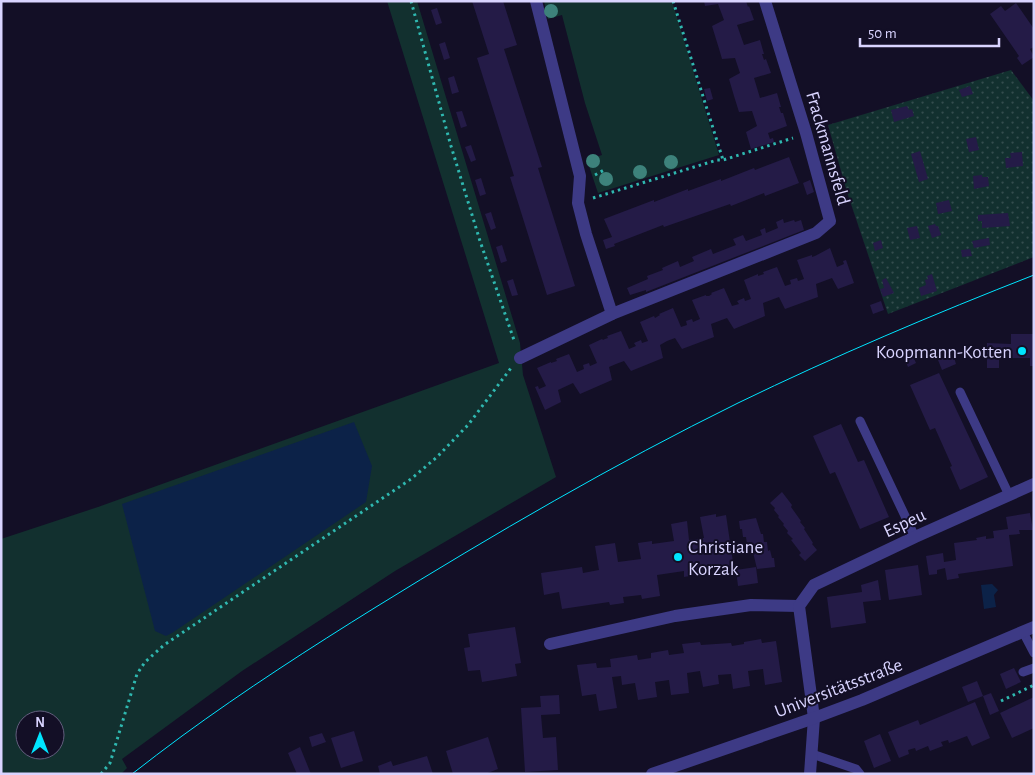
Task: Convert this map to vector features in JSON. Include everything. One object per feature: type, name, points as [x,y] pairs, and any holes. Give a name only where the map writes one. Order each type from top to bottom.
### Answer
[{"type":"street","points":[[536,1],[580,176],[578,203],[612,314]]},
{"type":"street","name":"Frackmannsfeld","points":[[520,358],[612,314],[816,233],[830,221],[806,134],[765,1]]},
{"type":"street","name":"Espeu","points":[[799,606],[814,585],[1034,484]]},
{"type":"street","points":[[550,644],[676,616],[751,605],[799,606],[814,718],[810,774]]},
{"type":"street","name":"Universitätsstraße","points":[[652,774],[814,718],[1029,630]]},
{"type":"lane","points":[[960,392],[1009,495]]},
{"type":"lane","points":[[860,421],[915,537]]},
{"type":"lane","points":[[1029,630],[1034,653]]},
{"type":"lane","points":[[1023,672],[1034,668]]},
{"type":"lane","points":[[812,754],[856,769],[860,774]]},
{"type":"path","points":[[101,774],[110,763],[138,674],[145,662],[164,645],[411,479],[437,457],[468,425],[520,358],[480,241],[411,1]]},
{"type":"path","points":[[673,1],[723,160]]},
{"type":"path","points":[[578,203],[806,134]]},
{"type":"path","points":[[1001,701],[1034,685]]},
{"type":"green space","points":[[387,1],[417,1],[520,343],[523,375],[556,477],[395,571],[242,671],[122,759],[127,768],[121,774],[1,774],[1,539],[98,507],[499,363]]},
{"type":"green space","points":[[544,1],[672,1],[719,155],[598,193],[587,160],[602,155],[585,103],[562,15],[548,19]]},
{"type":"green space","points":[[1011,70],[1034,101],[1034,257],[888,314],[847,192],[828,125]]},
{"type":"water","points":[[354,422],[372,466],[366,502],[172,633],[166,636],[155,631],[122,504]]},
{"type":"water","points":[[992,584],[998,590],[994,595],[996,607],[984,609],[981,585]]},
{"type":"building","points":[[472,1],[503,1],[517,45],[504,49],[542,167],[538,168],[575,286],[547,295],[510,177],[514,176],[477,58],[489,54]]},
{"type":"building","points":[[704,1],[746,1],[749,6],[754,20],[737,25],[744,45],[760,40],[764,60],[766,59],[771,73],[754,78],[760,98],[777,93],[781,107],[779,107],[787,126],[768,133],[770,139],[773,138],[774,142],[751,149],[746,132],[757,126],[752,111],[739,112],[729,79],[740,73],[735,58],[722,59],[712,26],[724,20],[718,4],[705,6]]},
{"type":"building","points":[[1016,3],[1034,29],[1034,47],[1030,49],[1034,57],[1022,65],[1017,58],[1019,56],[990,14],[1001,6],[1005,11]]},
{"type":"building","points":[[437,8],[442,23],[436,25],[431,10]]},
{"type":"building","points":[[445,42],[450,58],[444,60],[439,44]]},
{"type":"building","points":[[454,76],[459,92],[452,94],[448,78]]},
{"type":"building","points":[[970,86],[973,94],[962,97],[959,90]]},
{"type":"building","points":[[710,88],[713,99],[707,101],[704,89]]},
{"type":"building","points":[[907,106],[909,110],[912,109],[914,116],[894,122],[891,110]]},
{"type":"building","points":[[462,111],[467,126],[461,128],[456,112]]},
{"type":"building","points":[[976,137],[979,150],[969,152],[966,139]]},
{"type":"building","points":[[471,145],[476,160],[471,162],[465,147]]},
{"type":"building","points":[[920,151],[928,179],[919,182],[911,154]]},
{"type":"building","points":[[1022,152],[1023,166],[1006,168],[1005,158],[1011,158],[1010,153]]},
{"type":"building","points":[[789,157],[799,183],[765,196],[764,193],[731,206],[730,204],[664,227],[663,225],[614,244],[615,246],[606,249],[603,240],[612,237],[604,219],[654,200],[654,202],[721,179],[721,181]]},
{"type":"building","points":[[982,175],[982,177],[988,177],[989,186],[974,189],[973,176]]},
{"type":"building","points":[[481,178],[486,194],[480,196],[475,180]]},
{"type":"building","points":[[810,180],[814,192],[807,195],[803,183]]},
{"type":"building","points":[[949,200],[952,211],[938,214],[936,203]]},
{"type":"building","points":[[491,212],[496,228],[491,230],[485,214]]},
{"type":"building","points":[[1008,213],[1010,226],[982,228],[982,221],[978,221],[978,215]]},
{"type":"building","points":[[783,219],[784,223],[801,220],[804,230],[646,292],[646,290],[630,295],[627,288],[648,279],[647,276],[663,270],[662,268],[678,261],[680,267],[694,261],[692,257],[711,249],[713,254],[736,245],[733,239],[743,235],[746,241],[762,235],[760,230],[765,228],[766,233],[778,228],[776,222]]},
{"type":"building","points":[[935,224],[938,226],[941,235],[932,238],[928,226]]},
{"type":"building","points":[[917,226],[920,238],[910,240],[907,228]]},
{"type":"building","points":[[989,238],[990,245],[974,248],[972,241]]},
{"type":"building","points":[[881,240],[883,248],[875,251],[873,243]]},
{"type":"building","points":[[502,245],[507,261],[501,263],[496,247]]},
{"type":"building","points":[[830,248],[837,267],[844,264],[843,261],[846,260],[854,283],[838,289],[832,278],[816,284],[818,297],[785,309],[779,297],[763,303],[765,316],[734,329],[727,318],[711,324],[714,337],[682,349],[675,338],[667,341],[660,345],[663,358],[631,371],[624,361],[609,367],[612,380],[580,394],[573,383],[558,390],[561,402],[545,410],[535,387],[538,386],[539,389],[546,386],[537,368],[557,361],[556,359],[569,354],[577,372],[584,369],[583,365],[589,363],[590,366],[597,363],[589,345],[608,338],[607,336],[621,331],[629,349],[636,346],[634,343],[641,340],[642,343],[648,341],[640,322],[654,316],[655,318],[659,314],[673,308],[681,327],[687,325],[686,321],[692,319],[693,322],[700,319],[692,300],[706,295],[709,296],[711,293],[724,288],[732,306],[739,304],[737,301],[744,298],[745,301],[751,299],[744,280],[758,274],[758,276],[764,274],[763,272],[777,267],[785,286],[791,284],[790,280],[797,278],[798,281],[804,279],[797,260],[812,255],[812,257],[815,256]]},
{"type":"building","points":[[970,249],[972,256],[962,257],[961,250]]},
{"type":"building","points":[[932,274],[937,291],[921,296],[919,288],[926,285],[925,280],[928,279],[927,276]]},
{"type":"building","points":[[886,278],[894,293],[883,297],[880,289],[884,288],[882,280]]},
{"type":"building","points":[[513,279],[518,295],[512,296],[507,281]]},
{"type":"building","points":[[881,301],[884,310],[873,314],[870,305]]},
{"type":"building","points":[[1011,334],[1034,334],[1034,366],[1030,366],[1030,358],[999,358],[999,368],[987,368],[987,343],[1011,344]]},
{"type":"building","points":[[912,354],[916,363],[908,367],[904,358]]},
{"type":"building","points":[[953,354],[956,364],[942,370],[938,360]]},
{"type":"building","points":[[939,373],[988,477],[960,490],[950,467],[952,466],[935,428],[930,430],[910,385]]},
{"type":"building","points":[[841,424],[858,462],[864,460],[889,517],[860,529],[835,472],[830,474],[813,436]]},
{"type":"building","points":[[782,492],[792,505],[791,507],[817,550],[805,561],[799,555],[801,553],[791,540],[793,539],[787,533],[788,531],[774,510],[775,508],[770,503]]},
{"type":"building","points":[[1030,513],[1033,530],[1019,530],[1020,534],[1009,535],[1013,566],[958,574],[959,578],[947,580],[945,568],[937,570],[937,574],[929,575],[926,556],[943,553],[944,562],[956,560],[954,543],[977,540],[976,538],[986,536],[986,539],[994,538],[993,531],[1008,529],[1006,517]]},
{"type":"building","points":[[716,514],[716,517],[726,515],[734,569],[694,572],[695,575],[684,577],[684,571],[657,575],[660,596],[642,599],[641,595],[623,597],[624,603],[610,605],[609,602],[562,609],[559,592],[544,595],[541,573],[582,567],[583,573],[599,570],[595,546],[615,543],[618,562],[641,559],[638,543],[652,541],[652,544],[674,541],[671,524],[687,521],[689,540],[704,538],[700,517]]},
{"type":"building","points":[[756,518],[761,534],[763,534],[764,542],[767,542],[768,551],[770,550],[772,558],[774,558],[775,567],[757,569],[753,552],[751,553],[746,537],[743,537],[739,521]]},
{"type":"building","points":[[918,565],[922,595],[889,600],[885,570]]},
{"type":"building","points":[[756,567],[758,583],[738,586],[736,570]]},
{"type":"building","points":[[878,580],[881,600],[863,602],[866,623],[831,628],[827,597],[862,592],[861,585]]},
{"type":"building","points":[[515,627],[521,663],[515,664],[517,676],[482,682],[480,670],[468,671],[464,648],[470,647],[468,634]]},
{"type":"building","points":[[761,639],[762,643],[776,641],[782,682],[765,685],[763,669],[748,671],[750,686],[733,689],[731,674],[718,675],[719,684],[703,687],[700,671],[687,673],[689,693],[671,695],[669,680],[655,682],[657,697],[638,700],[635,683],[622,685],[621,676],[612,677],[617,708],[599,711],[596,694],[582,696],[577,665],[596,663],[597,668],[611,667],[610,659],[637,655],[638,660],[651,658],[651,653],[668,650],[669,655],[684,653],[682,644],[700,642],[701,645],[731,643],[732,646]]},
{"type":"building","points":[[1014,668],[1021,682],[1006,689],[1000,674]]},
{"type":"building","points":[[977,681],[983,696],[968,702],[962,687]]},
{"type":"building","points":[[991,693],[999,711],[990,715],[983,696]]},
{"type":"building","points":[[559,695],[560,714],[541,715],[543,738],[556,737],[558,770],[525,772],[521,708],[541,707],[540,696]]},
{"type":"building","points":[[1034,697],[1034,728],[1012,738],[1000,713]]},
{"type":"building","points":[[975,702],[990,738],[972,746],[967,736],[949,743],[948,740],[941,742],[943,746],[930,751],[928,746],[916,751],[915,748],[908,750],[909,754],[899,758],[888,732],[918,720],[920,725]]},
{"type":"building","points":[[354,731],[363,761],[341,768],[331,738]]},
{"type":"building","points":[[322,733],[326,742],[312,747],[309,737]]},
{"type":"building","points":[[880,734],[891,761],[874,768],[864,741]]},
{"type":"building","points":[[488,737],[498,769],[485,774],[453,774],[446,751]]},
{"type":"building","points":[[300,747],[311,774],[297,774],[288,753]]},
{"type":"building","points":[[427,756],[433,774],[380,774],[378,766],[391,761],[393,766]]},
{"type":"tram line","points":[[132,774],[230,702],[327,638],[465,553],[600,475],[692,426],[811,369],[922,320],[1034,275]]},
{"type":"place","name":"Koopmann-Kotten","points":[[1022,351]]},
{"type":"place","name":"Christiane Korzak","points":[[678,557]]}]
